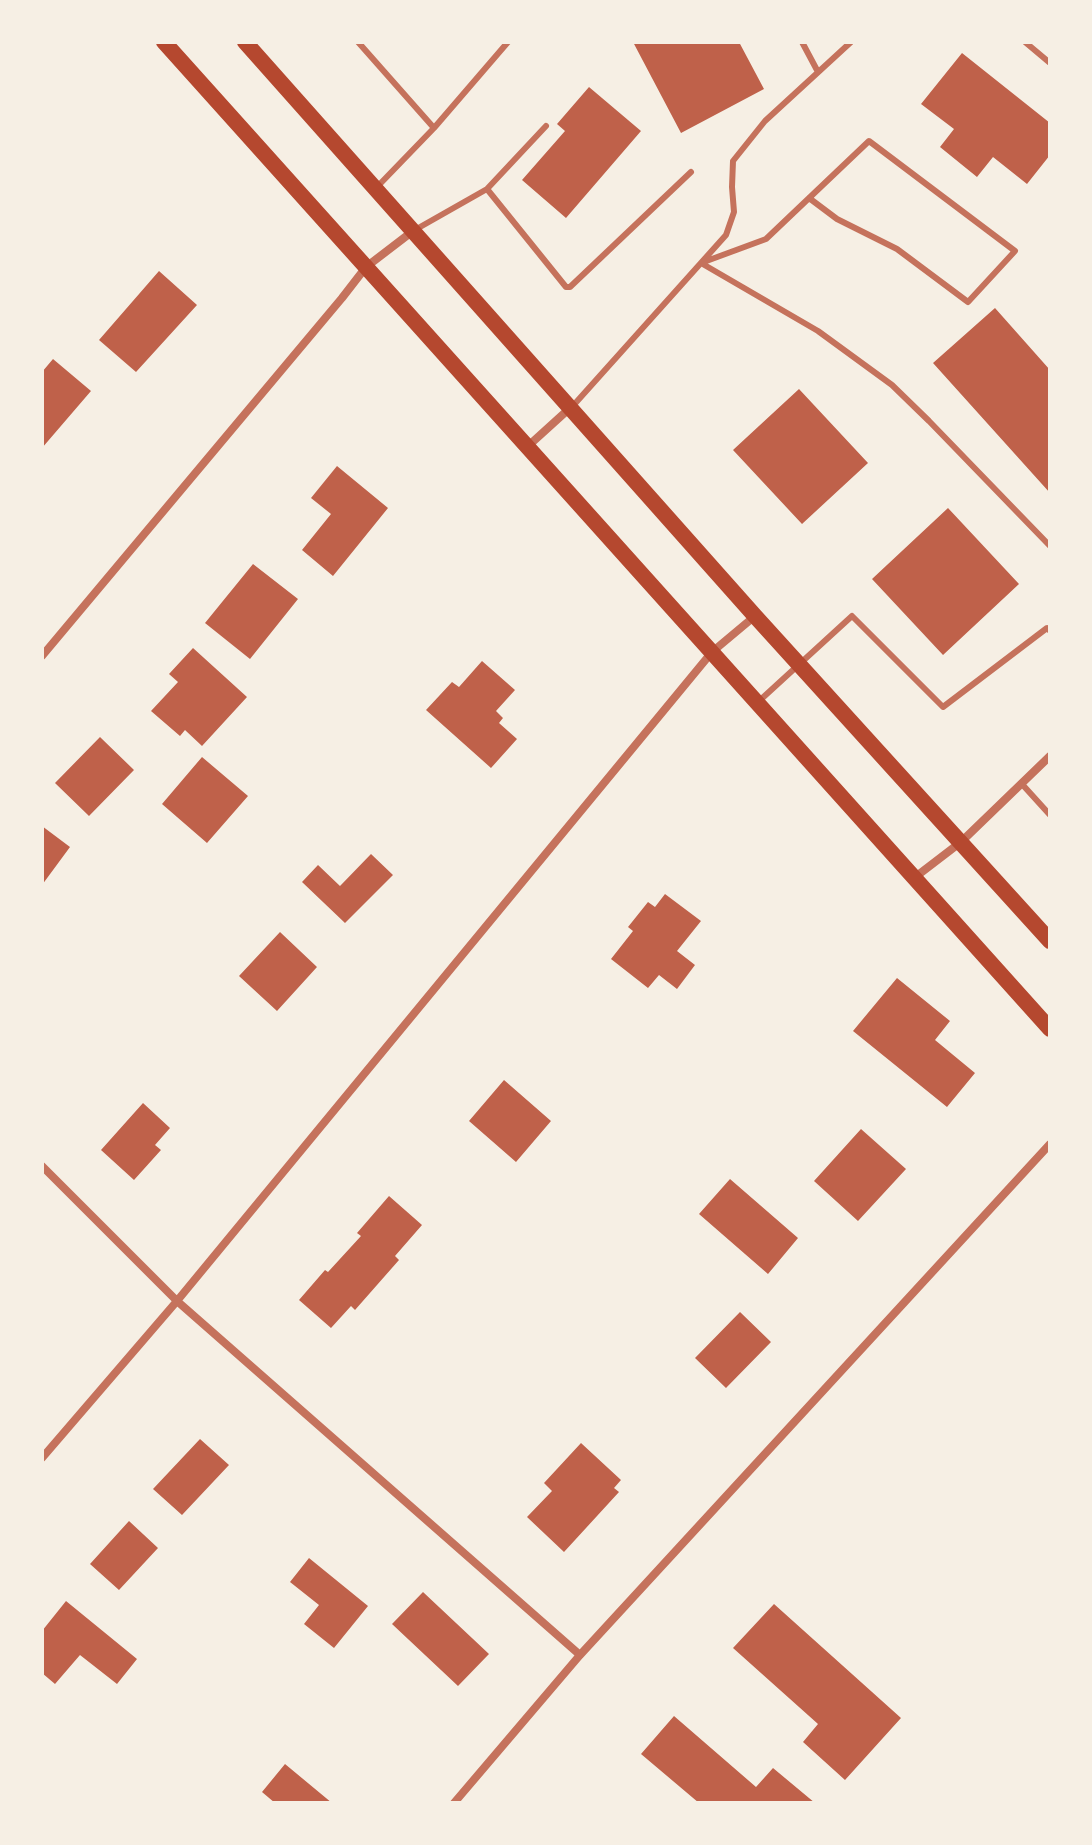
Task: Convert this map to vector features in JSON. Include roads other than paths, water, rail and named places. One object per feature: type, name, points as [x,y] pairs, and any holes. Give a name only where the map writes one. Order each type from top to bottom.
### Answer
[{"type":"main road","points":[[164,42],[1050,1029]]},
{"type":"main road","points":[[245,42],[755,616],[1050,941]]},
{"type":"street","points":[[42,656],[366,267],[413,231]]},
{"type":"street","points":[[527,447],[571,408]]},
{"type":"street","points":[[42,1458],[177,1301],[712,652],[755,616]]},
{"type":"street","points":[[914,878],[961,842],[1050,756]]},
{"type":"street","points":[[454,1803],[580,1655],[1050,1144]]},
{"type":"street","points":[[42,1166],[177,1301],[580,1655]]},
{"type":"lane","points":[[358,42],[434,128]]},
{"type":"lane","points":[[375,190],[434,128],[508,42]]},
{"type":"lane","points":[[802,42],[818,72]]},
{"type":"lane","points":[[571,408],[726,235],[734,212],[733,161],[765,121],[851,42]]},
{"type":"lane","points":[[1025,42],[1050,63]]},
{"type":"lane","points":[[413,231],[487,189],[546,126]]},
{"type":"lane","points":[[701,263],[766,239],[809,198],[869,141],[1015,251],[968,302],[897,249],[837,219],[809,198]]},
{"type":"lane","points":[[487,189],[566,287],[570,287],[691,172]]},
{"type":"lane","points":[[701,263],[818,331],[892,385],[1050,546]]},
{"type":"lane","points":[[757,703],[852,616],[943,707],[1047,628],[1050,631]]},
{"type":"lane","points":[[1021,783],[1050,815]]}]
